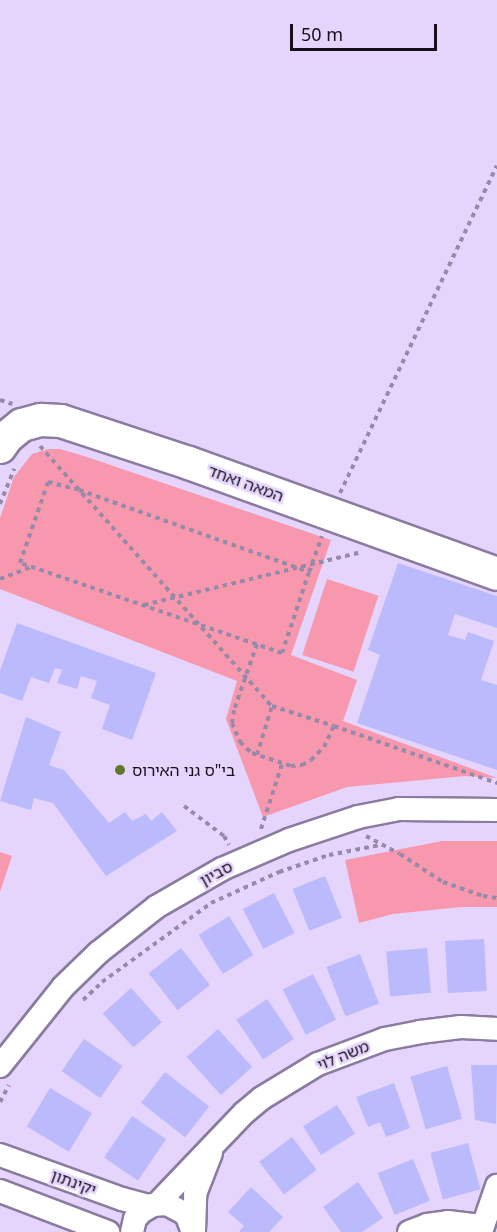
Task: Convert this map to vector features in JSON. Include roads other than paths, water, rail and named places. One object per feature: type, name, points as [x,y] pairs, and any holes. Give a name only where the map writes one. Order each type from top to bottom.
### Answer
[{"type":"street","name":"המאה ואחד","points":[[9,456],[7,437],[22,425],[41,420],[61,421],[330,513],[497,574]]},
{"type":"street","name":"סביון","points":[[6,1074],[63,987],[98,953],[156,907],[246,857],[346,820],[399,809],[497,810]]},
{"type":"street","name":"משה לוי","points":[[132,1232],[135,1219],[153,1205],[244,1113],[262,1098],[318,1064],[349,1051],[420,1032],[461,1027],[497,1029]]},
{"type":"street","name":"משה לוי","points":[[194,1232],[195,1194],[215,1143]]},
{"type":"street","name":"יקינתון","points":[[0,1155],[122,1199],[177,1207],[191,1222],[194,1232]]},
{"type":"street","points":[[410,1232],[427,1225],[448,1222],[482,1229],[497,1186]]},
{"type":"street","name":"יקינתון","points":[[0,1191],[108,1232]]},
{"type":"place","name":"בי\"ס גני האירוס","points":[[120,770]]}]
